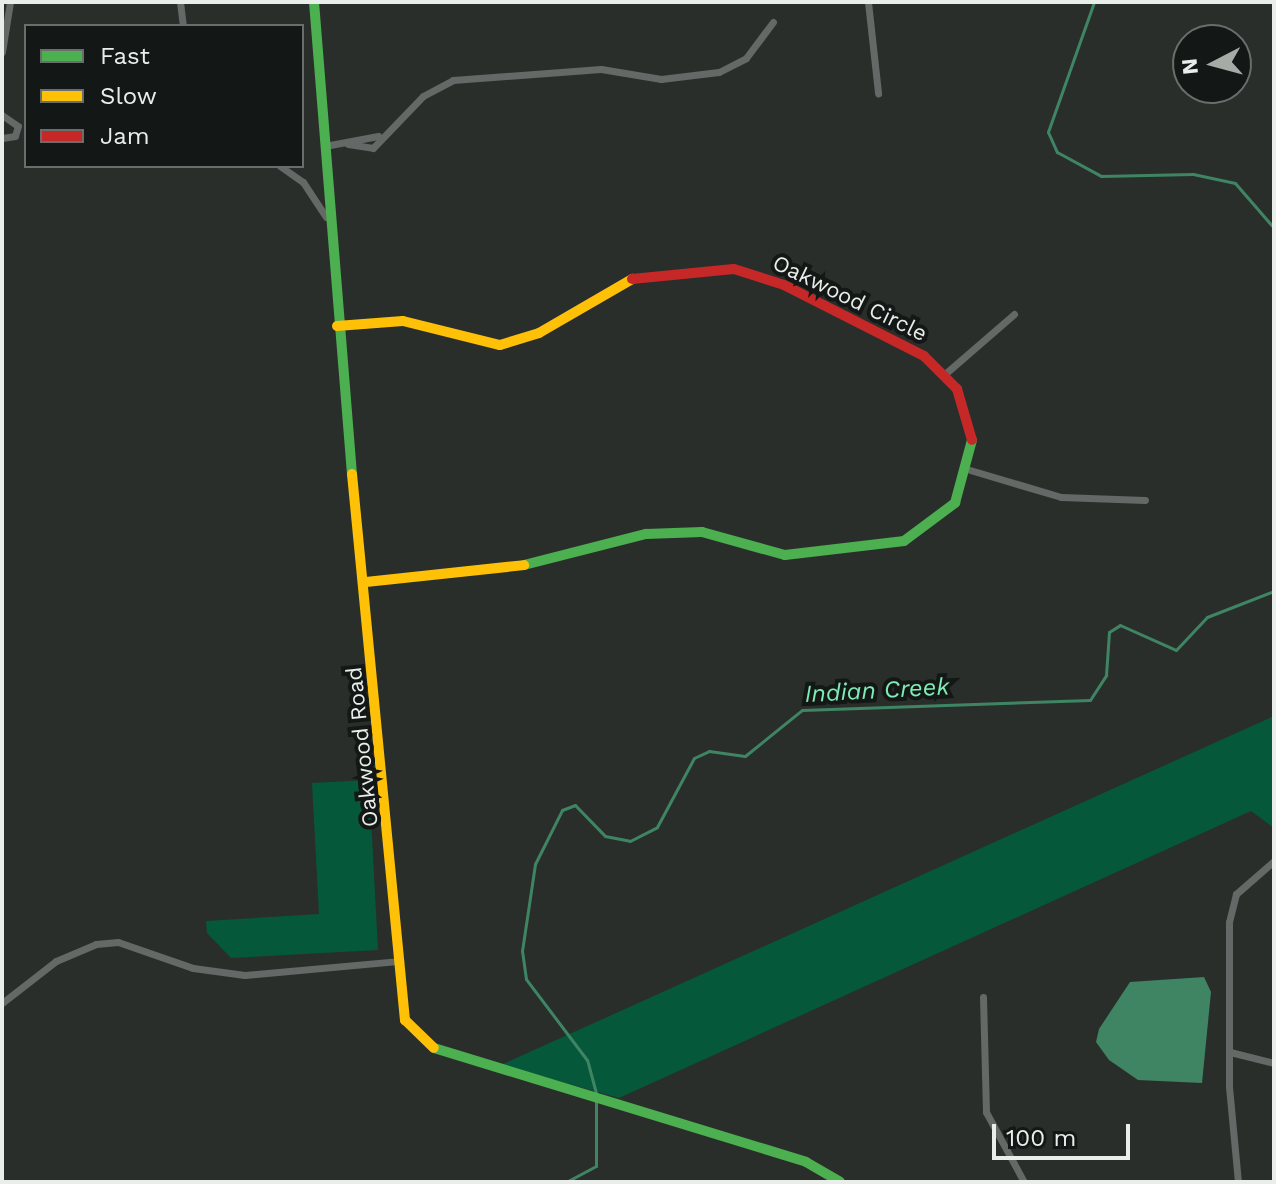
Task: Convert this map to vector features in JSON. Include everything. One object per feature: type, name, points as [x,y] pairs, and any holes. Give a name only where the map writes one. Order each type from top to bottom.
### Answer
[{"type":"street","points":[[2,52],[10,2]]},
{"type":"street","points":[[180,2],[183,24]]},
{"type":"street","name":"Oakwood Road","points":[[314,2],[330,145],[327,219],[366,582],[405,1020],[423,1043],[581,1095],[806,1162],[840,1182]]},
{"type":"street","points":[[868,2],[878,93]]},
{"type":"street","points":[[330,145],[348,144],[367,150],[378,136],[423,96],[453,80],[601,69],[661,79],[719,72],[746,58],[773,22]]},
{"type":"street","points":[[2,115],[15,119],[18,130],[2,138]]},
{"type":"street","points":[[348,144],[359,135],[378,136]]},
{"type":"street","points":[[283,168],[303,182],[327,219]]},
{"type":"street","name":"Oakwood Circle","points":[[337,326],[403,321],[500,345],[539,333],[640,275],[718,267],[784,285],[946,373]]},
{"type":"street","points":[[366,582],[556,562],[646,534],[702,532],[785,555],[887,545],[942,516],[970,470],[970,420],[946,373],[1014,314]]},
{"type":"street","points":[[970,470],[1061,497],[1145,500]]},
{"type":"street","points":[[1238,1182],[1230,1052],[1231,908],[1253,875],[1274,861]]},
{"type":"street","points":[[2,1003],[56,961],[96,944],[118,942],[193,968],[245,975],[400,961]]},
{"type":"street","points":[[983,997],[986,1112],[1024,1182]]},
{"type":"street","points":[[1230,1052],[1274,1063]]},
{"type":"shaded area","points":[[1274,716],[1274,828],[1251,811],[619,1098],[501,1065]]},
{"type":"shaded area","points":[[369,780],[378,950],[231,958],[207,933],[206,921],[319,914],[312,783]]},
{"type":"shaded area","points":[[1204,977],[1211,992],[1202,1083],[1138,1080],[1109,1060],[1096,1042],[1099,1029],[1130,982]]},
{"type":"waterway","name":"Indian Creek","points":[[1094,2],[1048,132],[1057,152],[1101,176],[1193,174],[1235,183],[1274,228]]},
{"type":"waterway","name":"Indian Creek","points":[[596,1093],[587,1060],[526,979],[522,951],[535,864],[562,810],[575,805],[605,836],[630,841],[657,827],[694,758],[709,751],[745,756],[802,710],[1090,700],[1106,675],[1109,632],[1120,625],[1176,650],[1207,617],[1274,591]]},
{"type":"waterway","name":"Indian Creek","points":[[566,1182],[596,1166],[596,1101]]},
{"type":"traffic: fast","points":[[314,2],[352,474]]},
{"type":"traffic: fast","points":[[524,565],[646,534],[702,532],[785,555],[904,541],[955,503],[972,440]]},
{"type":"traffic: fast","points":[[434,1048],[806,1162],[840,1182]]},
{"type":"traffic: slow","points":[[337,326],[403,321],[500,345],[539,333],[632,279]]},
{"type":"traffic: slow","points":[[352,474],[405,1020],[434,1048]]},
{"type":"traffic: slow","points":[[366,582],[524,565]]},
{"type":"traffic: jam","points":[[632,279],[734,269],[784,285],[924,356],[957,389],[972,440]]}]
